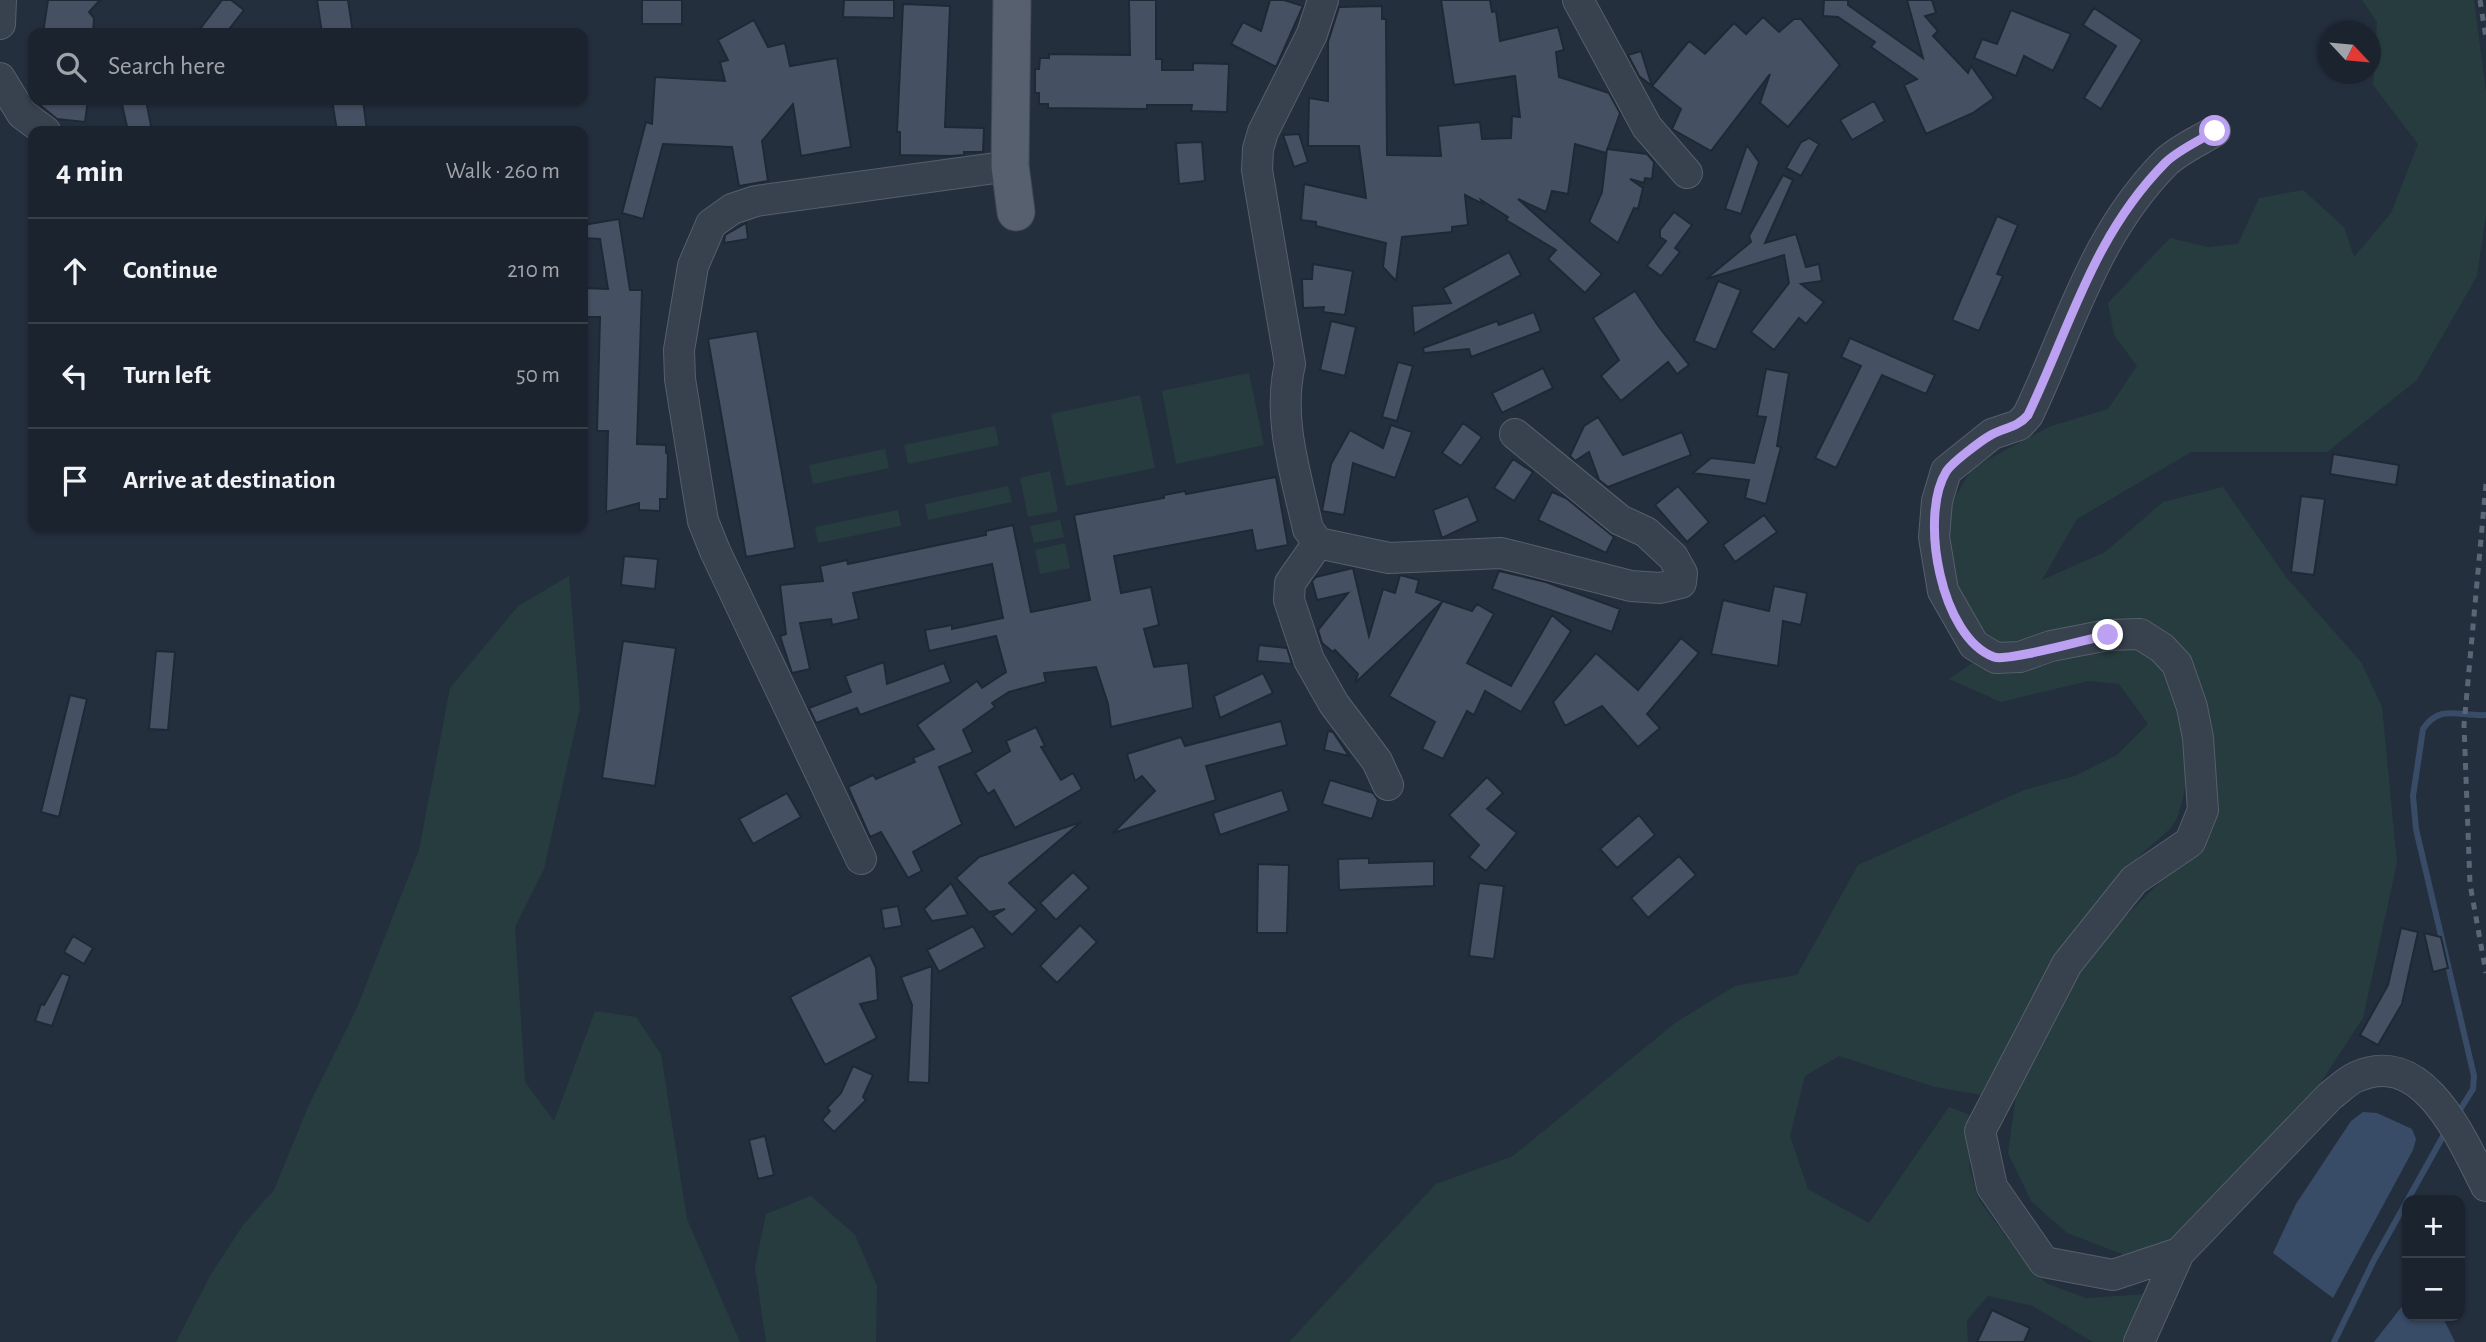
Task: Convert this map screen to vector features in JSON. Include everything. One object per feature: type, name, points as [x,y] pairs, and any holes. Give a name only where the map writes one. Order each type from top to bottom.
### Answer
[{"type":"main road","points":[[1012,0],[1010,166],[1016,212]]},
{"type":"street","points":[[0,24],[1,0]]},
{"type":"street","points":[[1323,0],[1312,34],[1263,132],[1257,170],[1290,364],[1284,391],[1284,415],[1308,529],[1318,543],[1390,558],[1502,553],[1631,586],[1660,588],[1681,583],[1682,573],[1672,557],[1646,532],[1620,520],[1515,434]]},
{"type":"street","points":[[1578,0],[1647,127],[1687,173]]},
{"type":"street","points":[[0,78],[22,114],[38,126]]},
{"type":"street","points":[[2179,1253],[2113,1275],[2044,1262],[1992,1186],[1980,1131],[2067,964],[2134,880],[2190,842],[2203,810],[2198,738],[2192,707],[2177,664],[2162,649],[2140,634],[2108,635],[2051,646],[2020,657],[1996,658],[1974,645],[1943,591],[1934,537],[1937,501],[1946,471],[1992,434],[2019,425],[2028,415],[2076,300],[2110,231],[2166,161],[2215,131]]},
{"type":"street","points":[[861,859],[704,521],[680,379],[679,350],[693,266],[711,224],[732,209],[756,201],[1010,166]]},
{"type":"street","points":[[1318,543],[1290,583],[1289,600],[1309,660],[1334,704],[1377,761],[1388,785]]},
{"type":"street","points":[[2139,1342],[2179,1253],[2330,1096],[2354,1078],[2375,1070],[2396,1073],[2415,1082],[2437,1100],[2486,1186]]},
{"type":"green space","points":[[2362,0],[2474,0],[2486,92],[2486,215],[2477,276],[2417,380],[2327,452],[2191,452],[2077,519],[2042,580],[2105,552],[2163,502],[2223,487],[2286,577],[2361,662],[2382,707],[2397,863],[2363,1018],[2319,1085],[2229,1187],[2169,1245],[2135,1259],[2067,1233],[2031,1201],[2008,1153],[2017,1088],[2048,1017],[2092,950],[2174,868],[2208,839],[2218,810],[2211,774],[2209,711],[2200,681],[2170,638],[2149,625],[2091,623],[2024,646],[1996,642],[1962,615],[1944,543],[1952,503],[1972,468],[2051,426],[2108,409],[2137,366],[2114,335],[2108,303],[2170,238],[2208,247],[2238,244],[2259,198],[2303,190],[2344,227],[2354,257],[2391,213],[2418,144],[2373,85],[2381,84],[2381,21],[2376,21]]},
{"type":"green space","points":[[1249,373],[1264,445],[1176,464],[1162,391]]},
{"type":"green space","points":[[1140,395],[1155,468],[1066,486],[1051,414]]},
{"type":"green space","points":[[995,426],[999,445],[908,464],[904,445]]},
{"type":"green space","points":[[885,449],[889,468],[813,484],[809,465]]},
{"type":"green space","points":[[1050,471],[1058,511],[1028,517],[1020,478]]},
{"type":"green space","points":[[1008,486],[1012,502],[928,520],[925,504]]},
{"type":"green space","points":[[898,510],[901,526],[818,543],[815,527]]},
{"type":"green space","points":[[1060,520],[1064,537],[1034,543],[1030,526]]},
{"type":"green space","points":[[1065,543],[1070,568],[1040,574],[1035,550]]},
{"type":"green space","points":[[569,576],[580,708],[544,869],[515,927],[525,1082],[554,1121],[595,1011],[636,1017],[661,1054],[687,1219],[740,1342],[176,1342],[210,1276],[243,1225],[274,1190],[308,1107],[356,1010],[419,850],[450,688],[518,606]]},
{"type":"green space","points":[[2104,644],[2136,645],[2153,657],[2167,675],[2177,698],[2183,724],[2186,777],[2174,824],[2126,868],[2102,895],[1983,1095],[1935,1087],[1839,1056],[1805,1076],[1790,1136],[1808,1189],[1869,1223],[1949,1107],[1975,1117],[1969,1167],[1979,1200],[2033,1273],[2048,1284],[2086,1298],[2149,1294],[2144,1310],[2122,1342],[2093,1342],[2033,1306],[1988,1296],[1967,1320],[1968,1342],[1289,1342],[1436,1184],[1513,1156],[1675,1023],[1735,986],[1797,975],[1858,865],[2024,790],[2075,776],[2117,755],[2148,724],[2119,684],[2088,681],[2001,702],[1949,679],[1972,663],[2010,674],[2047,665]]},
{"type":"green space","points":[[811,1196],[855,1235],[877,1286],[876,1342],[766,1342],[755,1267],[766,1214]]},
{"type":"water","points":[[2363,1112],[2377,1113],[2412,1129],[2416,1139],[2413,1150],[2333,1298],[2273,1253],[2296,1204],[2351,1121]]},
{"type":"water","points":[[2402,1306],[2402,1321],[2444,1321],[2455,1342],[2374,1342]]},
{"type":"building","points":[[48,0],[100,0],[89,12],[94,18],[93,28],[44,28]]},
{"type":"building","points":[[222,0],[231,0],[244,10],[230,28],[201,28]]},
{"type":"building","points":[[317,0],[348,0],[352,28],[321,28]]},
{"type":"building","points":[[642,0],[682,0],[682,24],[642,24]]},
{"type":"building","points":[[844,0],[894,0],[894,18],[843,17]]},
{"type":"building","points":[[1129,0],[1156,0],[1156,59],[1162,59],[1162,70],[1193,70],[1193,63],[1229,64],[1227,112],[1191,111],[1192,105],[1147,105],[1147,109],[1048,108],[1048,104],[1039,104],[1039,93],[1035,93],[1035,69],[1039,69],[1040,58],[1049,58],[1049,54],[1130,55]]},
{"type":"building","points":[[1270,0],[1284,0],[1303,6],[1276,67],[1231,44],[1243,22],[1261,31]]},
{"type":"building","points":[[1441,0],[1490,0],[1492,12],[1496,11],[1500,41],[1558,27],[1564,50],[1556,52],[1559,77],[1609,93],[1620,113],[1606,153],[1575,144],[1568,194],[1552,191],[1546,212],[1518,199],[1602,274],[1585,293],[1548,259],[1556,250],[1506,220],[1508,217],[1481,200],[1483,204],[1465,195],[1468,225],[1452,227],[1452,232],[1402,237],[1396,281],[1383,267],[1386,243],[1301,220],[1304,184],[1366,198],[1359,146],[1308,146],[1309,98],[1328,101],[1328,42],[1339,7],[1382,6],[1382,19],[1386,19],[1387,155],[1441,156],[1438,126],[1480,122],[1482,139],[1511,138],[1512,116],[1520,117],[1515,76],[1454,85]]},
{"type":"building","points":[[1824,0],[1848,0],[1848,5],[1923,58],[1907,0],[1932,0],[1936,13],[1925,16],[1938,31],[1933,36],[1968,73],[1971,66],[1994,98],[1973,113],[1926,134],[1904,85],[1917,79],[1871,47],[1875,42],[1838,17],[1823,16]]},
{"type":"building","points":[[903,4],[950,6],[945,127],[984,128],[983,152],[964,152],[964,155],[951,156],[900,155],[900,132],[897,132]]},
{"type":"building","points":[[2094,8],[2142,40],[2101,109],[2084,98],[2116,46],[2083,25]]},
{"type":"building","points":[[2011,10],[2071,34],[2053,71],[2024,56],[2016,76],[1974,58],[1982,39],[1997,44]]},
{"type":"building","points":[[1763,17],[1779,32],[1794,19],[1801,19],[1840,65],[1788,127],[1760,103],[1770,74],[1711,151],[1672,129],[1681,109],[1652,86],[1689,41],[1705,54],[1734,23],[1746,34]]},
{"type":"building","points":[[754,20],[768,47],[785,43],[790,66],[837,58],[851,147],[801,156],[793,104],[762,141],[768,181],[739,186],[732,147],[663,144],[643,219],[622,213],[646,122],[652,124],[655,77],[725,81],[720,62],[728,60],[718,40]]},
{"type":"building","points":[[1641,51],[1652,86],[1639,76],[1628,55]]},
{"type":"building","points":[[1874,101],[1885,121],[1852,140],[1840,120]]},
{"type":"building","points":[[87,105],[85,122],[57,119],[41,106]]},
{"type":"building","points":[[122,105],[147,105],[151,126],[127,126]]},
{"type":"building","points":[[333,105],[364,105],[366,126],[336,126]]},
{"type":"building","points":[[1299,134],[1308,162],[1294,167],[1283,135]]},
{"type":"building","points":[[1809,138],[1819,144],[1801,176],[1786,168],[1801,142]]},
{"type":"building","points":[[1202,142],[1205,181],[1179,184],[1176,143]]},
{"type":"building","points":[[1747,145],[1759,162],[1741,214],[1725,209]]},
{"type":"building","points":[[1607,149],[1647,154],[1654,162],[1652,179],[1645,178],[1644,183],[1630,179],[1643,188],[1638,209],[1634,208],[1618,243],[1589,222],[1602,192]]},
{"type":"building","points":[[1783,175],[1793,180],[1765,243],[1796,234],[1806,267],[1819,264],[1822,281],[1801,284],[1824,302],[1806,324],[1799,318],[1774,350],[1751,332],[1789,283],[1784,255],[1706,279],[1751,242],[1749,236]]},
{"type":"building","points":[[1674,212],[1692,225],[1675,248],[1680,252],[1661,276],[1647,266],[1666,241],[1660,237],[1660,230]]},
{"type":"building","points":[[1997,216],[2018,225],[1997,274],[2003,276],[1979,331],[1952,320]]},
{"type":"building","points":[[619,219],[630,290],[642,290],[637,444],[666,445],[667,499],[660,499],[660,511],[639,510],[639,503],[606,512],[608,431],[597,431],[600,317],[588,317],[588,288],[608,289],[600,239],[588,238],[588,224]]},
{"type":"building","points":[[746,223],[748,239],[724,243],[725,235]]},
{"type":"building","points":[[1509,252],[1521,275],[1414,334],[1412,306],[1451,303],[1443,288]]},
{"type":"building","points":[[1313,264],[1353,271],[1345,315],[1323,312],[1324,307],[1303,308],[1302,279],[1312,279]]},
{"type":"building","points":[[1718,281],[1741,290],[1716,350],[1694,341]]},
{"type":"building","points":[[1635,291],[1689,365],[1677,374],[1668,362],[1621,401],[1601,376],[1619,360],[1593,318]]},
{"type":"building","points":[[1534,312],[1541,331],[1471,357],[1469,349],[1424,353],[1423,348],[1497,321],[1499,325]]},
{"type":"building","points":[[1331,321],[1356,327],[1345,376],[1320,370]]},
{"type":"building","points":[[757,331],[795,548],[746,557],[708,339]]},
{"type":"building","points":[[1850,338],[1935,375],[1926,394],[1882,375],[1836,468],[1815,458],[1861,366],[1841,357]]},
{"type":"building","points":[[1398,362],[1413,366],[1397,421],[1382,417]]},
{"type":"building","points":[[1543,368],[1553,388],[1502,413],[1492,393]]},
{"type":"building","points":[[1766,369],[1789,373],[1777,446],[1781,447],[1766,504],[1745,498],[1749,480],[1693,473],[1711,458],[1754,463],[1766,417],[1757,416]]},
{"type":"building","points":[[1598,417],[1623,455],[1682,432],[1691,455],[1608,487],[1599,480],[1589,452],[1575,461],[1570,456],[1584,426]]},
{"type":"building","points":[[1463,423],[1482,437],[1461,466],[1442,453]]},
{"type":"building","points":[[1391,425],[1412,432],[1395,478],[1353,463],[1344,515],[1322,511],[1331,464],[1350,430],[1383,448]]},
{"type":"building","points":[[2333,454],[2399,465],[2396,485],[2330,474]]},
{"type":"building","points":[[1513,459],[1533,472],[1514,501],[1494,488]]},
{"type":"building","points":[[1276,477],[1288,545],[1256,551],[1252,530],[1114,556],[1121,593],[1151,587],[1159,625],[1144,629],[1154,667],[1188,663],[1193,708],[1111,727],[1108,704],[1096,667],[1044,673],[1046,682],[1009,692],[992,703],[995,707],[963,730],[973,752],[939,767],[962,824],[913,852],[922,871],[908,878],[881,832],[870,837],[848,787],[873,775],[876,779],[915,762],[913,758],[934,749],[917,725],[977,681],[982,688],[1006,672],[996,636],[929,651],[925,630],[952,625],[952,629],[1003,618],[992,564],[853,593],[859,619],[832,625],[831,619],[800,623],[810,669],[792,673],[780,636],[786,634],[780,585],[823,581],[820,566],[847,560],[848,564],[986,535],[986,531],[1013,525],[1031,612],[1090,600],[1074,515],[1164,498],[1164,495],[1185,491],[1186,494]]},
{"type":"building","points":[[1678,486],[1709,522],[1687,542],[1655,505]]},
{"type":"building","points":[[1552,492],[1566,498],[1614,537],[1606,553],[1538,520]]},
{"type":"building","points":[[1468,496],[1478,521],[1442,538],[1433,510]]},
{"type":"building","points":[[2301,496],[2325,499],[2314,575],[2291,572]]},
{"type":"building","points":[[1764,515],[1777,532],[1735,562],[1723,545]]},
{"type":"building","points":[[624,556],[658,559],[655,589],[621,585]]},
{"type":"building","points":[[1353,568],[1369,636],[1383,589],[1395,593],[1400,575],[1419,580],[1416,592],[1472,611],[1477,604],[1494,614],[1467,663],[1511,686],[1552,615],[1571,631],[1521,712],[1485,691],[1474,715],[1467,711],[1443,759],[1422,749],[1435,722],[1389,696],[1442,602],[1355,683],[1358,674],[1335,650],[1333,652],[1322,643],[1318,630],[1348,593],[1317,600],[1312,581],[1316,577]]},
{"type":"building","points":[[1499,571],[1546,582],[1620,609],[1612,632],[1492,589]]},
{"type":"building","points":[[1774,586],[1807,593],[1801,625],[1783,621],[1778,666],[1711,654],[1723,600],[1769,611]]},
{"type":"building","points":[[1681,638],[1699,653],[1647,714],[1660,728],[1638,747],[1602,706],[1565,726],[1553,702],[1596,653],[1638,690]]},
{"type":"building","points":[[623,641],[676,648],[655,786],[602,778]]},
{"type":"building","points":[[1259,645],[1287,648],[1292,664],[1257,661]]},
{"type":"building","points":[[156,651],[175,652],[168,730],[149,729]]},
{"type":"building","points":[[884,662],[887,684],[944,663],[951,682],[860,715],[857,708],[816,723],[809,708],[851,692],[845,676]]},
{"type":"building","points":[[1263,673],[1273,693],[1220,718],[1214,696]]},
{"type":"building","points":[[70,695],[87,699],[59,817],[41,812]]},
{"type":"building","points":[[1281,721],[1287,745],[1206,766],[1216,800],[1113,833],[1155,791],[1142,776],[1135,781],[1127,754],[1181,737],[1185,746]]},
{"type":"building","points":[[1036,727],[1045,746],[1041,747],[1061,780],[1073,773],[1082,789],[1015,828],[994,790],[988,794],[975,773],[1010,751],[1006,741]]},
{"type":"building","points":[[1328,731],[1333,732],[1349,756],[1324,750]]},
{"type":"building","points":[[1487,777],[1503,793],[1487,809],[1517,833],[1486,871],[1469,857],[1479,845],[1449,815]]},
{"type":"building","points":[[1330,780],[1373,793],[1378,800],[1372,819],[1322,804]]},
{"type":"building","points":[[1282,790],[1289,811],[1220,835],[1213,813]]},
{"type":"building","points":[[787,793],[801,817],[753,844],[739,819]]},
{"type":"building","points":[[1639,815],[1655,835],[1617,868],[1600,849]]},
{"type":"building","points":[[1081,822],[1009,883],[1037,910],[1012,935],[993,916],[1005,909],[989,912],[956,878],[979,857]]},
{"type":"building","points":[[1679,856],[1696,875],[1648,918],[1631,898]]},
{"type":"building","points":[[1369,858],[1369,863],[1434,861],[1434,886],[1339,890],[1338,859]]},
{"type":"building","points":[[1258,864],[1289,865],[1287,933],[1257,933]]},
{"type":"building","points":[[1073,872],[1089,888],[1056,920],[1040,903]]},
{"type":"building","points":[[951,883],[968,915],[932,921],[924,909]]},
{"type":"building","points":[[1479,883],[1504,886],[1494,959],[1469,956]]},
{"type":"building","points":[[898,906],[902,926],[884,929],[881,909]]},
{"type":"building","points":[[1080,925],[1097,942],[1057,983],[1040,966]]},
{"type":"building","points":[[973,926],[985,947],[939,972],[927,950]]},
{"type":"building","points":[[2401,928],[2418,932],[2402,1004],[2378,1045],[2360,1035],[2388,985]]},
{"type":"building","points":[[2424,933],[2441,937],[2448,968],[2433,972]]},
{"type":"building","points":[[73,936],[93,948],[84,964],[64,952]]},
{"type":"building","points":[[870,955],[876,968],[878,1000],[860,1004],[877,1038],[825,1065],[790,997]]},
{"type":"building","points":[[932,966],[929,1083],[908,1082],[912,1005],[901,977]]},
{"type":"building","points":[[62,973],[70,976],[52,1026],[35,1021],[41,1004],[44,1005]]},
{"type":"building","points":[[853,1066],[873,1075],[863,1097],[866,1100],[834,1132],[822,1120],[830,1111],[827,1108],[841,1093]]},
{"type":"building","points":[[765,1136],[774,1175],[758,1179],[749,1140]]},
{"type":"building","points":[[1992,1310],[2030,1328],[2024,1342],[1977,1342]]},
{"type":"waterway","points":[[2458,1113],[2473,1089],[2474,1076],[2416,829],[2413,796],[2423,729],[2430,721],[2436,716],[2451,713],[2486,715]]},
{"type":"waterway","points":[[2334,1342],[2374,1260],[2446,1131]]},
{"type":"railway","points":[[2480,0],[2486,38]]},
{"type":"railway","points":[[2486,484],[2464,725],[2470,884],[2486,973]]},
{"type":"route","points":[[2108,635],[2051,646],[2020,657],[1996,658],[1974,645],[1943,591],[1934,537],[1937,501],[1946,471],[1992,434],[2019,425],[2028,415],[2076,300],[2110,231],[2166,161],[2215,131]]}]
